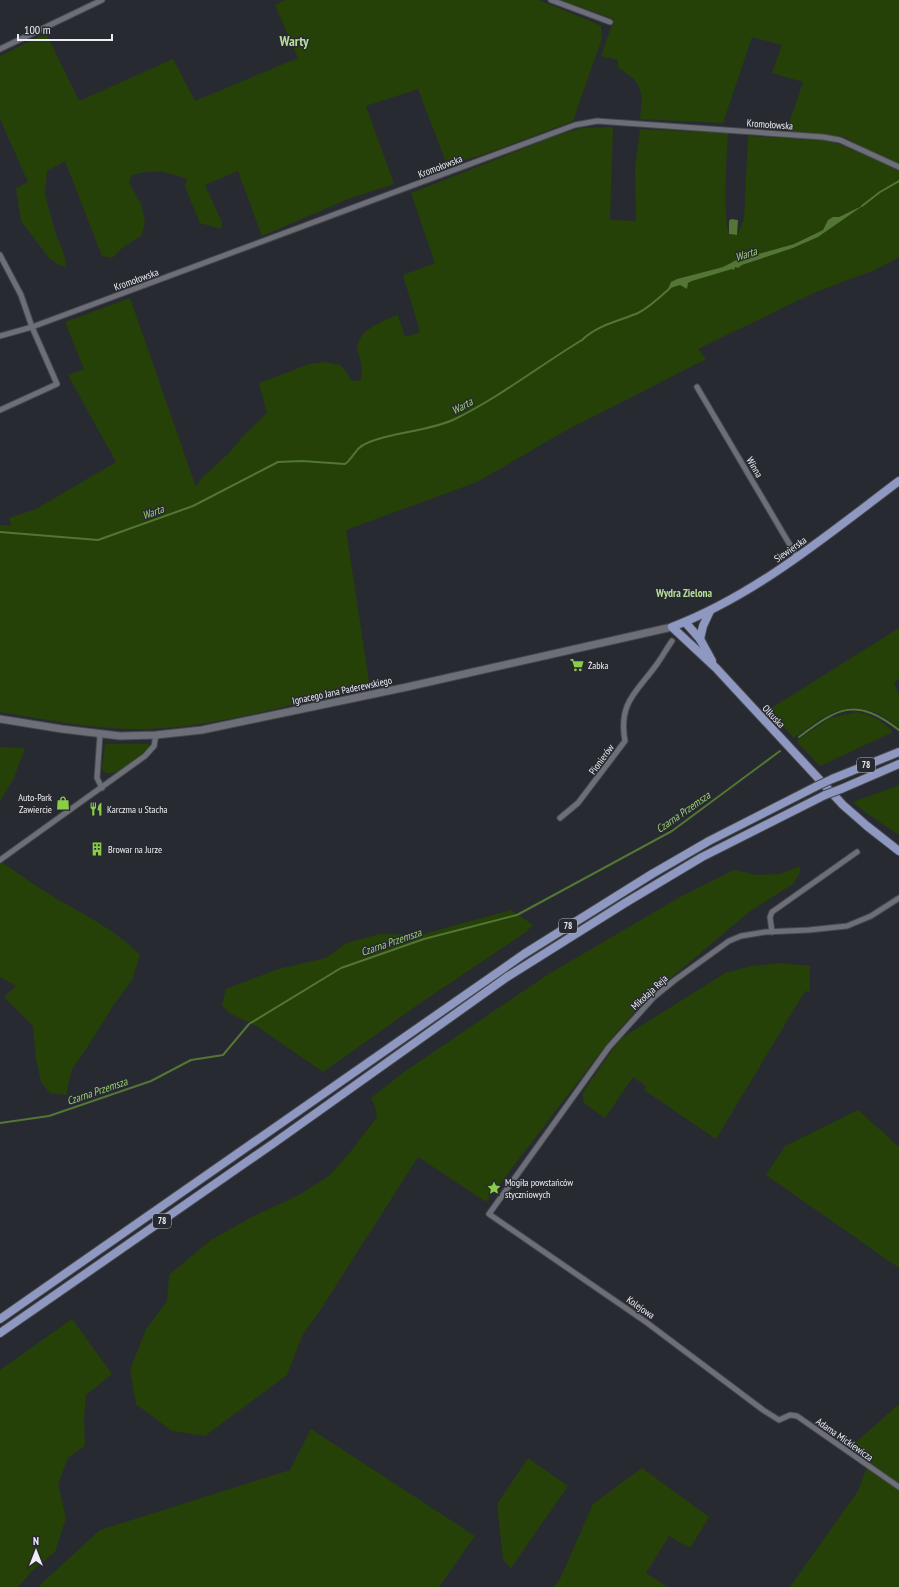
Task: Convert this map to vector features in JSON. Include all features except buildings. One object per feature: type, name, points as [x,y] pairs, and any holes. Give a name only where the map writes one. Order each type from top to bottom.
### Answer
[{"type":"main road","name":"Siewierska","points":[[685,622],[710,611],[760,582],[899,481]]},
{"type":"main road","points":[[700,639],[703,626],[710,611]]},
{"type":"main road","name":"Ignacego Jana Paderewskiego","points":[[0,719],[100,735],[156,735],[202,730],[672,627],[685,622]]},
{"type":"main road","name":"Olkuska","points":[[685,622],[700,639],[716,668]]},
{"type":"main road","name":"Olkuska","points":[[672,627],[716,668],[817,782],[836,797],[867,826],[897,848]]},
{"type":"main road","name":"78","points":[[0,1319],[524,954],[584,916],[709,841],[817,782],[832,779],[899,752]]},
{"type":"main road","name":"78","points":[[0,1333],[507,978],[580,930],[702,857],[825,795],[899,764]]},
{"type":"street","points":[[0,49],[102,0]]},
{"type":"street","points":[[551,0],[610,22]]},
{"type":"street","name":"Kromołowska","points":[[0,336],[32,327],[575,125],[597,121],[823,137],[840,140],[899,167]]},
{"type":"street","points":[[0,255],[20,295],[32,327],[57,384],[0,410]]},
{"type":"street","name":"Winna","points":[[697,386],[797,556]]},
{"type":"street","name":"Pionierów","points":[[560,818],[578,803],[625,741],[623,730],[624,717],[629,701],[634,691],[656,665],[672,640]]},
{"type":"street","points":[[100,735],[97,778],[102,788]]},
{"type":"street","points":[[0,860],[102,788],[152,750],[156,742],[156,735]]},
{"type":"street","points":[[772,932],[770,916],[772,912],[857,852]]},
{"type":"street","name":"Mikołaja Reja","points":[[490,1214],[609,1047],[654,997],[675,980],[729,940],[741,936],[772,932],[847,926],[871,916],[899,898]]},
{"type":"street","name":"Kolejowa","points":[[490,1214],[646,1322],[763,1410],[779,1420]]},
{"type":"street","name":"Adama Mickiewicza","points":[[779,1420],[790,1415],[797,1416],[899,1487]]},
{"type":"shaded area","points":[[285,0],[539,0],[601,26],[602,38],[573,121],[485,154],[447,165],[418,89],[366,106],[394,184],[348,199],[262,236],[238,171],[205,185],[222,222],[221,229],[200,223],[185,187],[187,179],[172,174],[147,172],[132,175],[129,182],[141,204],[145,222],[141,236],[122,248],[112,258],[102,256],[65,161],[47,171],[45,194],[55,232],[64,254],[66,267],[59,265],[49,258],[21,221],[16,188],[28,182],[0,119],[0,56],[46,33],[79,101],[173,59],[195,101],[298,58],[275,5]]},
{"type":"shaded area","points":[[561,0],[899,0],[899,164],[840,136],[786,132],[803,82],[772,73],[782,45],[752,37],[723,123],[640,119],[642,96],[635,80],[618,67],[618,60],[601,56],[614,19]]},
{"type":"shaded area","points":[[613,127],[610,220],[636,221],[635,168],[640,129],[728,133],[726,217],[730,235],[737,235],[744,220],[748,136],[824,140],[839,144],[899,170],[899,257],[875,270],[816,292],[698,349],[706,359],[565,431],[477,482],[346,530],[370,688],[204,724],[147,729],[110,728],[73,724],[0,712],[0,525],[11,526],[9,518],[36,509],[116,462],[68,375],[84,369],[65,322],[130,298],[196,487],[200,480],[230,452],[244,435],[267,413],[259,383],[309,364],[324,362],[341,365],[352,381],[361,380],[361,363],[357,349],[361,336],[366,331],[379,323],[398,315],[405,337],[420,332],[403,275],[435,263],[411,193],[558,135],[582,128]],"holes":[[[862,206],[818,237],[793,248],[742,265],[738,268],[734,267],[692,281],[688,283],[687,288],[680,285],[668,289],[677,279],[723,267],[744,256],[752,257],[794,244],[823,230],[828,220],[839,217]]]},
{"type":"shaded area","points":[[864,205],[818,237],[793,248],[742,265],[738,268],[735,267],[734,270],[732,269],[692,281],[688,283],[687,289],[680,285],[668,289],[671,282],[677,279],[723,267],[744,256],[752,257],[794,244],[823,230],[828,220],[833,217],[839,217]]},
{"type":"shaded area","points":[[731,219],[738,220],[737,235],[729,234],[729,221]]},
{"type":"shaded area","points":[[899,628],[899,679],[894,683],[899,695],[899,728],[879,714],[855,708],[844,709],[824,717],[794,738],[768,710]]},
{"type":"shaded area","points":[[857,712],[877,719],[893,732],[820,766],[796,741],[830,718]]},
{"type":"shaded area","points":[[105,744],[149,744],[149,747],[125,767],[111,773],[105,773],[102,768]]},
{"type":"shaded area","points":[[0,747],[25,748],[14,778],[0,801]]},
{"type":"shaded area","points":[[899,785],[899,835],[853,802]]},
{"type":"shaded area","points":[[0,861],[47,893],[110,930],[140,955],[132,980],[113,1006],[72,1069],[66,1095],[50,1093],[41,1082],[36,1059],[33,1026],[4,997],[16,986],[0,977]]},
{"type":"shaded area","points":[[800,866],[800,872],[793,884],[749,912],[647,998],[610,1040],[486,1202],[418,1157],[321,1309],[303,1334],[287,1375],[205,1436],[172,1431],[136,1404],[130,1370],[146,1329],[167,1301],[169,1275],[211,1240],[250,1218],[299,1195],[329,1176],[351,1151],[377,1117],[375,1106],[371,1098],[404,1072],[547,975],[680,897],[734,870],[757,875],[780,874]]},
{"type":"shaded area","points":[[511,910],[533,925],[526,932],[422,1002],[323,1072],[258,1027],[229,1013],[222,1005],[226,989],[278,969],[326,958],[346,943],[380,934],[420,935]]},
{"type":"shaded area","points":[[781,963],[810,966],[810,992],[805,991],[716,1139],[644,1090],[646,1086],[633,1077],[605,1118],[584,1103],[583,1092],[620,1039],[725,973],[752,966]]},
{"type":"shaded area","points":[[858,1110],[899,1147],[899,1268],[766,1175],[785,1146]]},
{"type":"shaded area","points":[[72,1319],[112,1374],[86,1395],[84,1418],[85,1446],[68,1458],[58,1484],[66,1518],[55,1552],[35,1568],[18,1587],[0,1587],[0,1370]]},
{"type":"shaded area","points":[[899,1404],[899,1587],[790,1587],[858,1491],[870,1459],[853,1445]]},
{"type":"shaded area","points":[[311,1429],[475,1536],[439,1587],[40,1587],[40,1585],[100,1530],[290,1470]]},
{"type":"shaded area","points":[[528,1458],[568,1486],[511,1568],[503,1560],[497,1504]]},
{"type":"shaded area","points":[[642,1468],[709,1517],[690,1548],[669,1536],[646,1573],[667,1587],[554,1587],[560,1579],[593,1504]]},
{"type":"waterway","name":"Warta","points":[[862,206],[880,192],[899,181]]},
{"type":"waterway","name":"Warta","points":[[0,532],[98,540],[193,506],[278,462],[302,461],[345,464],[359,448],[369,442],[445,423],[472,410],[504,391],[594,331],[642,311],[655,302],[670,288]]},
{"type":"waterway","name":"Czarna Przemsza","points":[[799,737],[825,719],[837,713],[848,710],[859,710],[871,713],[899,730]]},
{"type":"waterway","name":"Czarna Przemsza","points":[[0,1123],[49,1116],[151,1081],[191,1060],[223,1055],[249,1024],[341,968],[424,939],[517,915],[672,831],[780,751]]},
{"type":"place","name":"Żabka","points":[[577,665]]},
{"type":"place","name":"Auto-Park Zawiercie","points":[[63,803]]},
{"type":"place","name":"Karczma u Stacha","points":[[96,809]]},
{"type":"place","name":"Browar na Jurze","points":[[97,849]]},
{"type":"place","name":"Mogiła powstańców styczniowych","points":[[494,1188]]},
{"type":"district","name":"Warty","points":[[294,41]]},
{"type":"district","name":"Wydra Zielona","points":[[684,593]]}]
